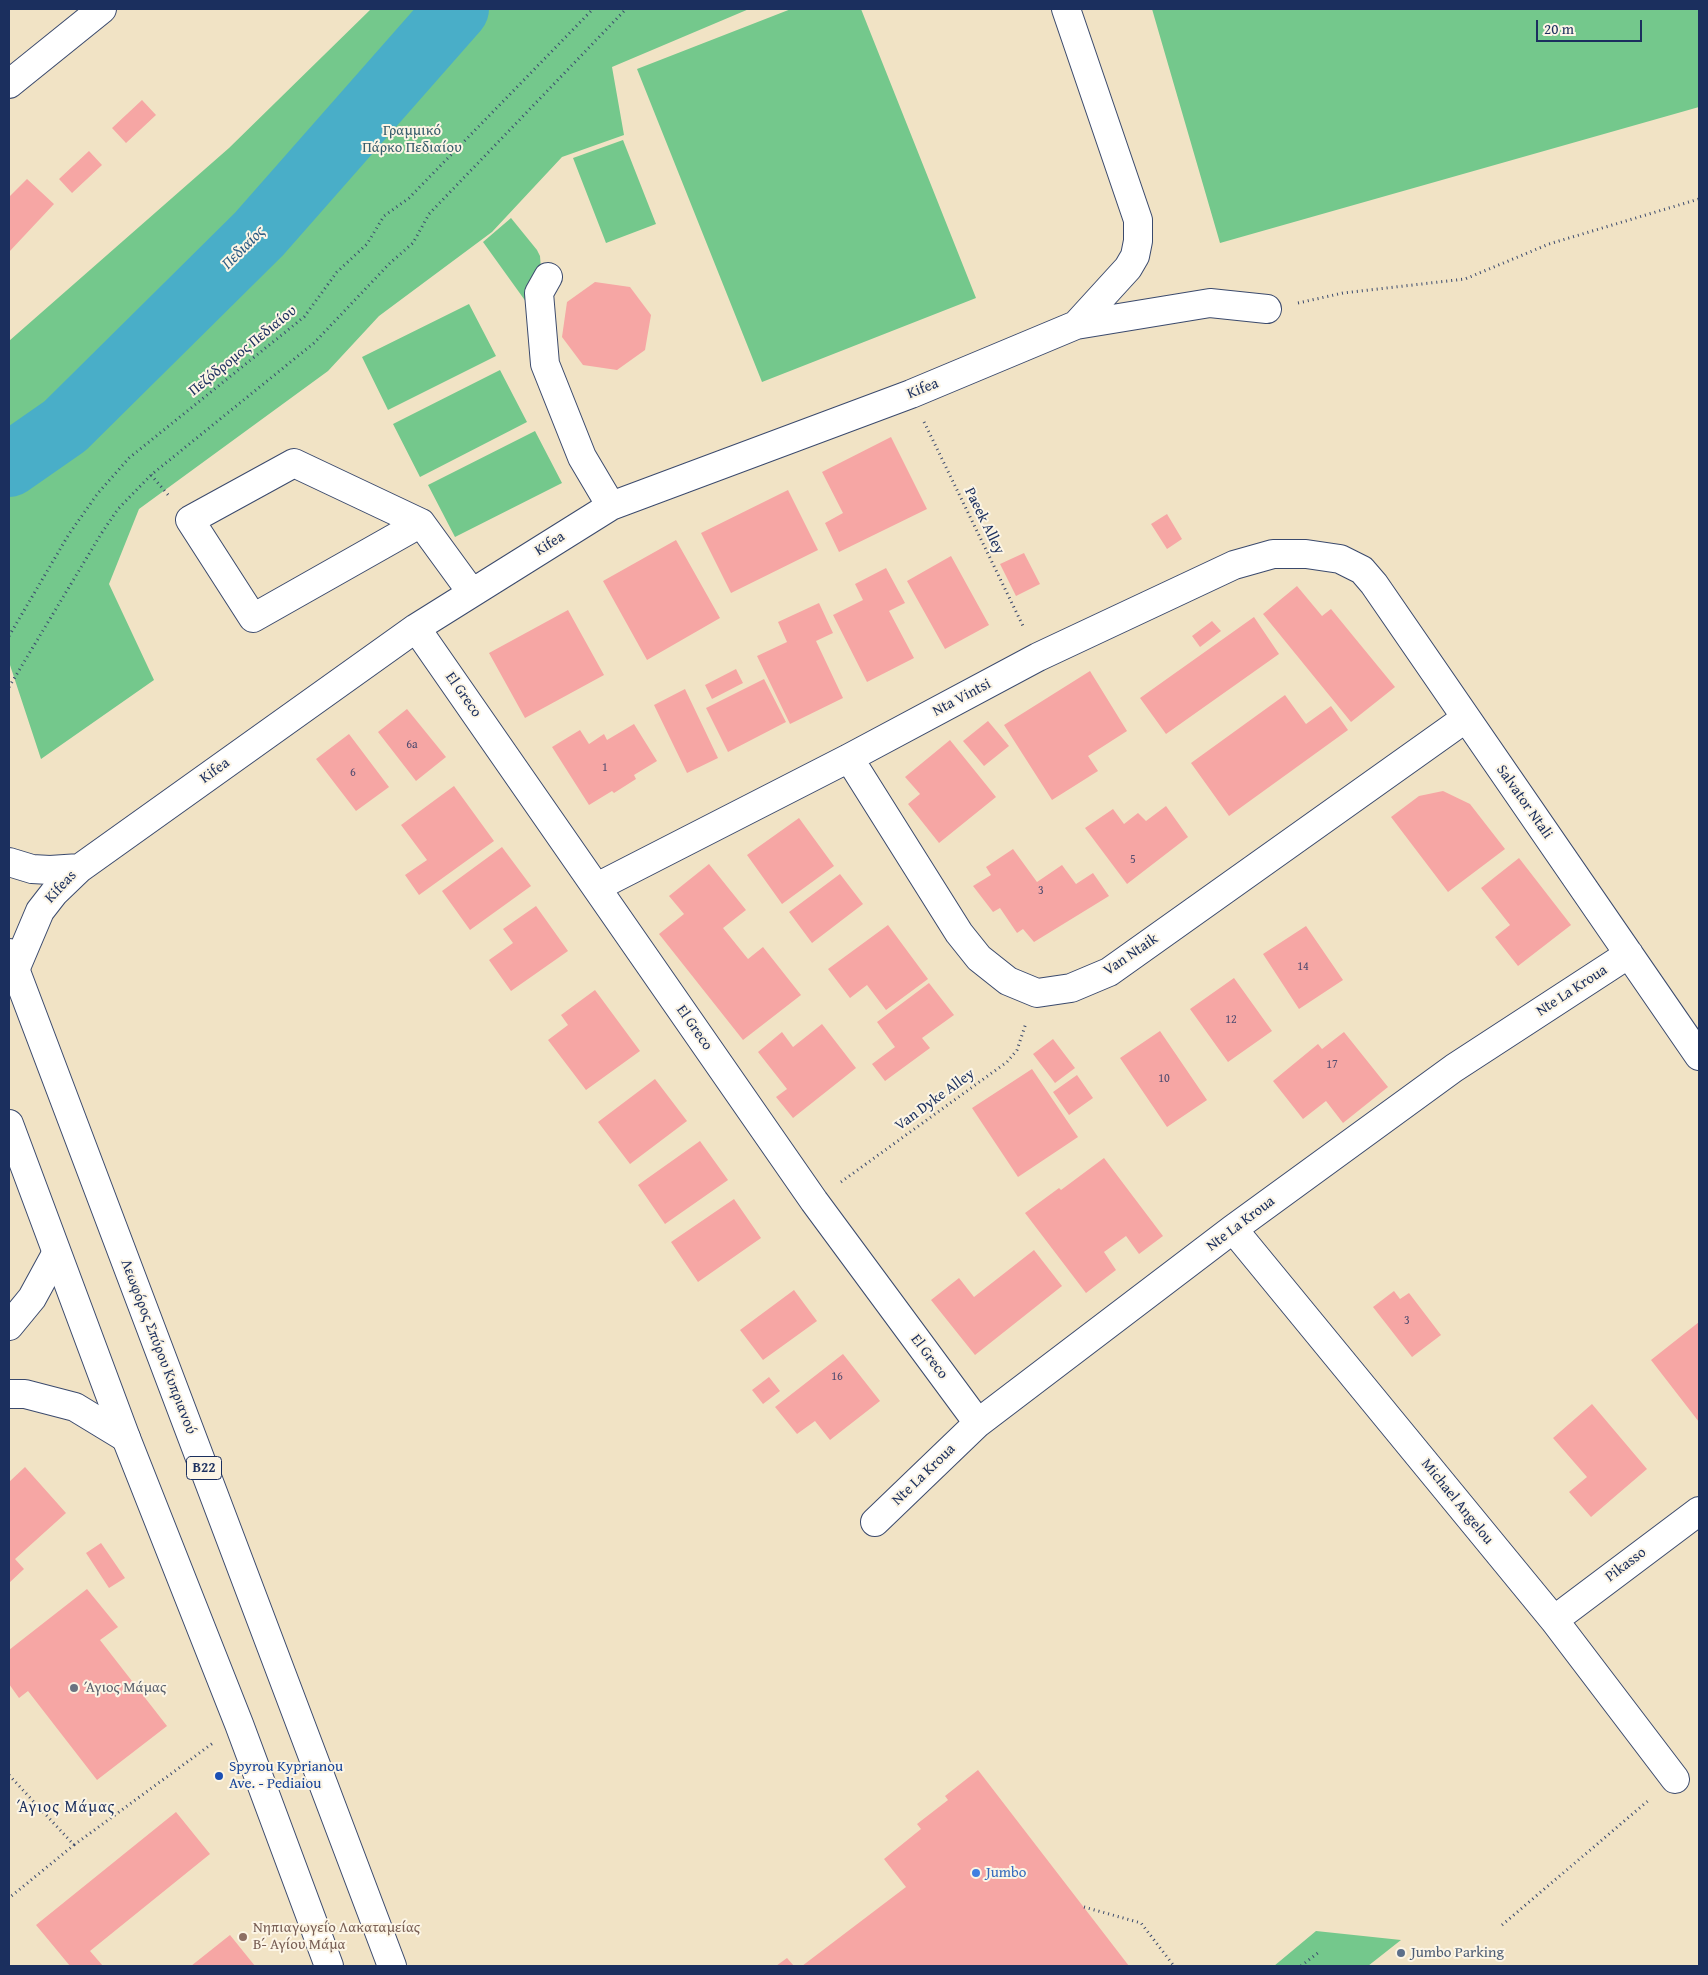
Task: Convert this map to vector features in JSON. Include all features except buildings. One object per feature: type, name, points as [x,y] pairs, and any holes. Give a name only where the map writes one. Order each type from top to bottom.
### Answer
[{"type":"street","points":[[9,84],[102,9]]},
{"type":"street","points":[[1066,9],[1138,220],[1138,241],[1135,256],[1128,268],[1076,325]]},
{"type":"street","points":[[548,277],[539,292],[545,364],[582,456],[611,506]]},
{"type":"street","points":[[1076,325],[1210,303],[1266,309]]},
{"type":"street","name":"Kifea","points":[[80,868],[416,628],[611,506],[910,394],[1076,325]]},
{"type":"street","points":[[421,523],[253,618],[190,520],[294,463],[421,523],[472,593]]},
{"type":"street","name":"Nta Vintsi","points":[[597,887],[849,758],[1038,657],[1234,565],[1273,554],[1306,554],[1340,559]]},
{"type":"street","name":"Salvator Ntali","points":[[1340,559],[1362,570],[1374,584],[1699,1056]]},
{"type":"street","name":"El Greco","points":[[416,628],[814,1202],[978,1423]]},
{"type":"street","name":"Van Ntaik","points":[[849,758],[964,939],[979,958],[1008,981],[1037,992],[1071,988],[1108,972],[1466,718]]},
{"type":"street","name":"Kifeas","points":[[9,862],[32,869],[80,868]]},
{"type":"street","name":"Kifeas","points":[[12,962],[40,912],[54,893],[80,868]]},
{"type":"street","name":"Nte La Kroua","points":[[874,1522],[978,1423],[1233,1229],[1454,1068],[1629,954]]},
{"type":"street","name":"Λεωφόρος Σπύρου Κυπριανού","points":[[12,962],[392,1966]]},
{"type":"street","points":[[9,1124],[126,1438],[330,1966]]},
{"type":"street","name":"Michael Angelou","points":[[1233,1229],[1554,1620],[1675,1779]]},
{"type":"street","points":[[9,1326],[32,1298],[56,1254]]},
{"type":"street","points":[[9,1394],[25,1394],[75,1407],[126,1438]]},
{"type":"street","name":"Pikasso","points":[[1554,1620],[1699,1511]]},
{"type":"path","name":"Πεζόδρομος Πεδιαίου","points":[[9,636],[69,534],[98,493],[129,458],[304,317],[337,272],[368,244],[384,216],[409,198],[593,9]]},
{"type":"path","points":[[9,687],[118,509],[151,475],[314,343],[390,264],[413,243],[429,214],[626,9]]},
{"type":"path","points":[[1266,309],[1343,293],[1465,279],[1549,244],[1699,199]]},
{"type":"path","name":"Paeek Alley","points":[[910,394],[1038,657]]},
{"type":"path","name":"Van Dyke Alley","points":[[814,1202],[1007,1062],[1017,1050],[1037,992]]},
{"type":"path","points":[[9,1898],[74,1845],[238,1724]]},
{"type":"path","points":[[9,1775],[74,1845]]},
{"type":"path","points":[[1502,1925],[1675,1779]]},
{"type":"path","points":[[1084,1907],[1141,1923],[1174,1966]]},
{"type":"path","points":[[1301,1966],[1319,1952]]},
{"type":"green space","name":"Γραμμικό Πάρκο Πεδιαίου","points":[[371,9],[749,9],[612,67],[624,135],[562,157],[492,232],[379,316],[328,371],[139,509],[109,584],[154,680],[41,759],[9,662],[9,341],[229,148]]},
{"type":"green space","points":[[791,9],[861,9],[976,298],[762,382],[637,69]]},
{"type":"green space","points":[[1152,9],[1699,9],[1699,107],[1220,243]]},
{"type":"green space","points":[[623,140],[656,224],[606,243],[573,158]]},
{"type":"green space","points":[[511,218],[540,256],[541,269],[529,306],[483,242]]},
{"type":"green space","points":[[469,304],[496,356],[388,410],[362,357]]},
{"type":"green space","points":[[500,370],[527,422],[420,477],[393,424]]},
{"type":"green space","points":[[535,431],[562,483],[455,537],[428,485]]},
{"type":"green space","points":[[1316,1931],[1401,1940],[1368,1966],[1274,1966]]},
{"type":"waterway","name":"Πεδιαίος","points":[[9,465],[65,426],[259,234],[457,9]]},
{"type":"place","name":"Άγιος Μάμας","points":[[74,1688]]},
{"type":"place","name":"Spyrou Kyprianou Ave. - Pediaiou","points":[[219,1776]]},
{"type":"place","name":"Jumbo","points":[[976,1873]]},
{"type":"place","name":"Νηπιαγωγείο Λακαταμείας Β΄- Αγίου Μάμα","points":[[243,1937]]},
{"type":"place","name":"Jumbo Parking","points":[[1401,1953]]},
{"type":"district","name":"Άγιος Μάμας","points":[[66,1808]]}]
